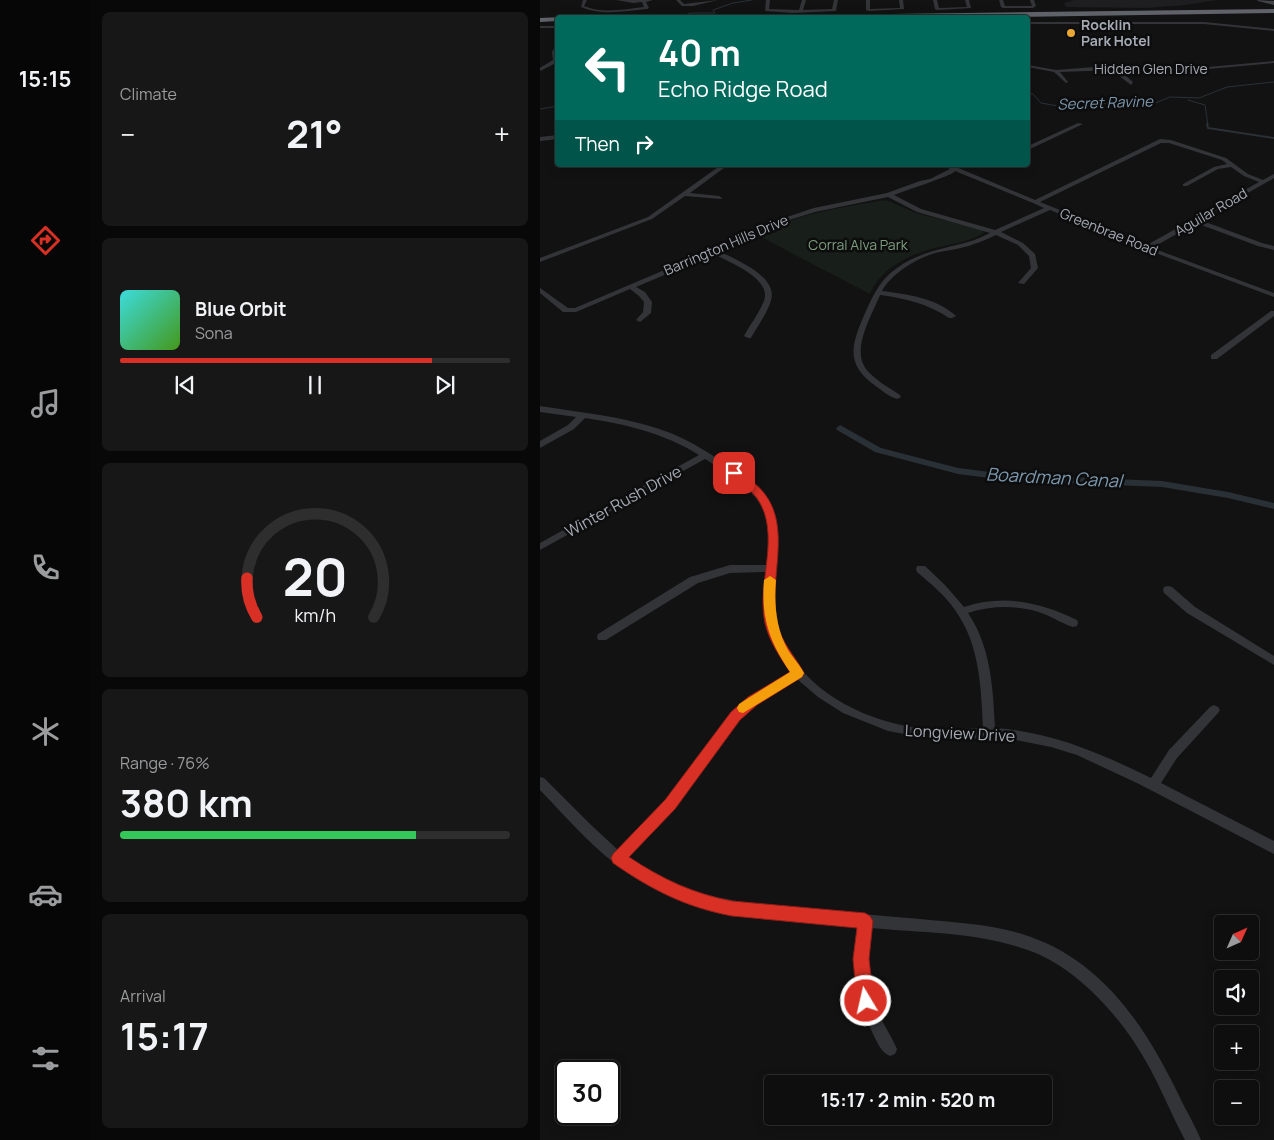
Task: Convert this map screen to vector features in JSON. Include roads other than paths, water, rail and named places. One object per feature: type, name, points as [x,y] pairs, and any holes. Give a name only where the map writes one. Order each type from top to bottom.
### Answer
[{"type":"highway","points":[[1095,14],[1176,9],[1228,3]]},
{"type":"highway","points":[[1005,15],[1274,13]]},
{"type":"highway","points":[[1030,18],[1274,13]]},
{"type":"highway","points":[[1116,17],[1216,19],[1274,24]]},
{"type":"highway","points":[[540,21],[555,21]]},
{"type":"main road","points":[[1260,0],[1272,2]]},
{"type":"street","points":[[585,0],[582,6],[587,9],[598,10],[647,8],[642,1]]},
{"type":"street","points":[[618,0],[651,0]]},
{"type":"street","points":[[678,0],[683,4],[689,5],[716,0]]},
{"type":"street","points":[[768,0],[767,10],[771,11],[834,10],[836,0]]},
{"type":"street","points":[[801,10],[804,0]]},
{"type":"street","points":[[868,0],[868,10],[902,9],[901,0]]},
{"type":"street","points":[[935,0],[937,9],[968,8],[967,0]]},
{"type":"street","points":[[1000,0],[1005,8],[1034,6],[1032,0]]},
{"type":"street","points":[[1030,22],[1204,22],[1274,30]]},
{"type":"street","points":[[540,28],[555,27]]},
{"type":"street","points":[[540,70],[555,62]]},
{"type":"street","name":"Hidden Glen Drive","points":[[1030,66],[1056,71],[1116,68],[1210,69],[1274,62]]},
{"type":"street","points":[[1116,68],[1131,83]]},
{"type":"street","points":[[1056,71],[1066,82]]},
{"type":"street","points":[[1030,147],[1080,124]]},
{"type":"street","points":[[540,139],[555,137]]},
{"type":"street","points":[[1016,222],[1018,217],[1038,204],[1160,141],[1169,141],[1224,158],[1246,175],[1264,182]]},
{"type":"street","points":[[1185,186],[1216,168],[1232,165]]},
{"type":"street","points":[[540,260],[635,225],[652,216],[721,167]]},
{"type":"street","name":"Barrington Hills Drive","points":[[540,290],[566,310],[571,311],[792,216],[889,195],[922,182],[931,181],[952,172],[954,168]]},
{"type":"street","name":"Greenbrae Road","points":[[954,168],[1038,204],[1274,296]]},
{"type":"street","name":"Aguilar Road","points":[[1148,248],[1274,176]]},
{"type":"street","points":[[684,194],[719,198]]},
{"type":"street","points":[[889,195],[904,204],[924,212],[975,224],[1023,246],[1034,257],[1035,268],[1022,283]]},
{"type":"street","points":[[897,397],[872,380],[862,368],[857,355],[859,335],[878,293],[891,275],[917,258],[933,252],[972,243],[1049,208]]},
{"type":"street","points":[[1196,221],[1260,245],[1274,248]]},
{"type":"street","points":[[594,233],[604,236]]},
{"type":"street","points":[[714,250],[760,277],[768,288],[768,300],[748,336]]},
{"type":"street","points":[[630,286],[642,294],[648,302],[647,313],[640,320]]},
{"type":"street","points":[[878,293],[918,299],[935,305],[952,316]]},
{"type":"street","points":[[1214,356],[1274,314]]},
{"type":"street","name":"Longview Drive","points":[[540,409],[632,424],[657,431],[683,442],[748,482],[762,498],[774,527],[769,596],[771,623],[782,651],[798,673],[810,685],[842,707],[880,725],[899,729],[936,734],[989,733],[1027,736],[1063,745],[1091,755],[1153,785],[1274,848]]},
{"type":"street","points":[[540,445],[571,427],[582,416]]},
{"type":"street","name":"Winter Rush Drive","points":[[540,547],[706,455]]},
{"type":"street","points":[[602,637],[685,584],[702,576],[730,569],[771,568]]},
{"type":"street","points":[[921,569],[944,589],[962,611],[976,635],[982,650],[987,688],[989,733]]},
{"type":"street","points":[[1168,590],[1191,610],[1274,661]]},
{"type":"street","points":[[962,611],[992,603],[1022,604],[1048,611],[1073,623]]},
{"type":"street","points":[[618,858],[670,805],[735,716],[752,701],[798,673]]},
{"type":"street","points":[[1153,785],[1173,754],[1214,710]]},
{"type":"street","points":[[540,782],[595,838],[618,858],[651,880],[693,899],[732,908],[1000,935],[1050,952],[1072,967],[1126,1017],[1152,1056],[1193,1140]]},
{"type":"street","points":[[865,921],[861,959],[863,988],[872,1018],[890,1049]]},
{"type":"waterway","points":[[685,15],[691,13],[715,13],[713,10],[733,3],[752,0]]},
{"type":"waterway","name":"Secret Ravine","points":[[1030,93],[1033,94],[1041,103],[1058,106],[1086,103],[1153,104],[1170,97],[1199,98],[1227,87],[1274,82]]},
{"type":"waterway","points":[[1188,100],[1205,105],[1208,125]]},
{"type":"waterway","name":"Secret Ravine","points":[[540,109],[555,106]]},
{"type":"waterway","points":[[1207,124],[1208,128],[1274,138]]},
{"type":"waterway","name":"Boardman Canal","points":[[840,428],[878,450],[958,471],[1013,478],[1162,484],[1228,495],[1274,506]]},
{"type":"place","name":"Rocklin Park Hotel","points":[[1071,33]]},
{"type":"park label","name":"Corral Alva Park","points":[[858,245]]}]
